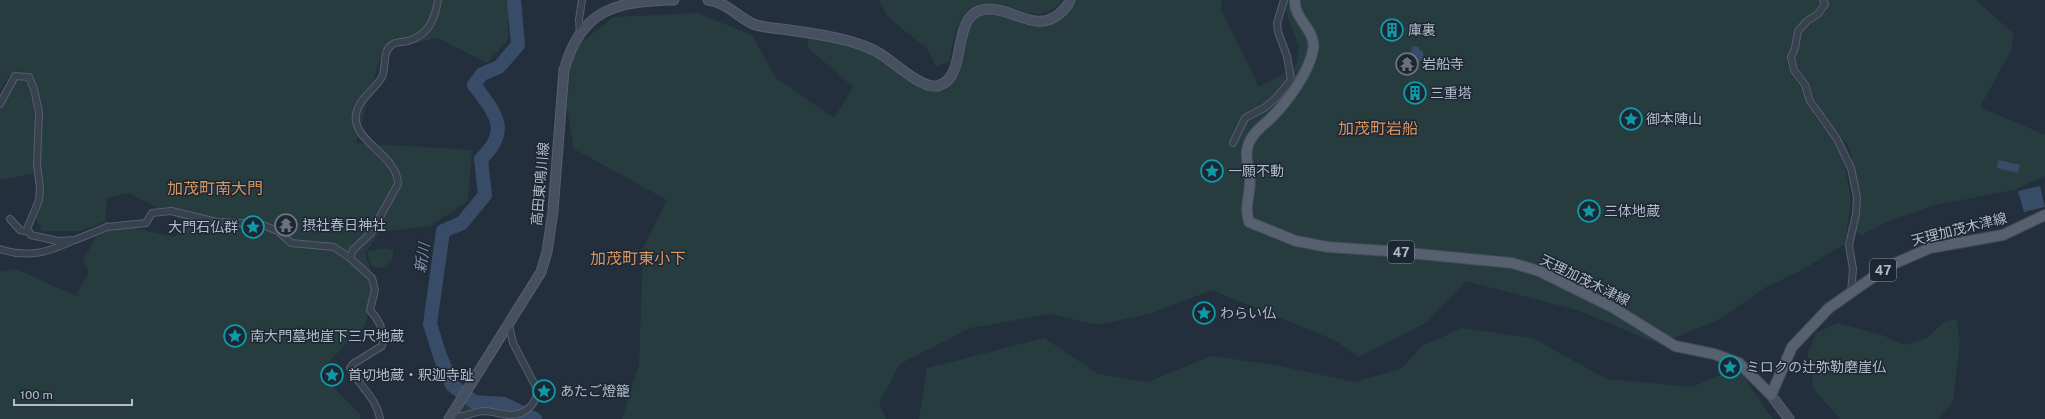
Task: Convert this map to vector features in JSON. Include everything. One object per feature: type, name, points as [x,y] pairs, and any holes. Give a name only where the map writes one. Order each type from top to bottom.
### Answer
[{"type":"main road","name":"高田東鳴川線","points":[[450,418],[541,272],[547,252],[564,70],[569,53],[588,22],[618,3],[674,0]]},
{"type":"main road","points":[[708,0],[722,4],[751,23],[759,26],[817,34],[863,46],[879,53],[922,82],[935,86],[944,83],[952,76],[956,68],[962,33],[974,14],[990,8],[1003,11],[1024,20],[1046,20],[1056,16],[1068,6],[1070,0]]},
{"type":"main road","name":"天理加茂木津線","points":[[1295,0],[1298,14],[1313,36],[1314,49],[1307,67],[1289,97],[1273,116],[1254,134],[1246,150],[1250,179],[1245,211],[1249,222],[1296,241],[1328,247],[1395,251],[1512,263],[1539,271],[1612,307],[1675,346],[1714,354],[1739,363],[1771,395],[1792,347],[1829,308],[1889,266],[1913,254],[1930,248],[2003,235],[2045,215]]},
{"type":"main road","points":[[1771,395],[1789,419]]},
{"type":"street","points":[[350,258],[353,250],[371,233],[398,184],[398,178],[395,171],[383,155],[361,134],[357,126],[356,116],[360,104],[382,77],[386,51],[393,44],[421,36],[429,26],[438,0]]},
{"type":"street","points":[[580,34],[579,20],[582,0]]},
{"type":"street","points":[[1233,143],[1245,118],[1264,108],[1276,98],[1291,80],[1287,56],[1277,27],[1284,0]]},
{"type":"street","points":[[1823,0],[1825,4],[1818,14],[1807,21],[1798,30],[1795,48],[1791,58],[1794,70],[1805,85],[1810,101],[1837,139],[1851,168],[1855,185],[1856,203],[1856,214],[1849,245],[1853,269],[1851,293]]},
{"type":"street","points":[[0,104],[15,76],[29,77],[40,112],[37,164],[40,189],[39,200],[27,229],[29,232]]},
{"type":"street","points":[[0,249],[13,253],[34,254],[107,227],[146,223],[152,214],[171,211],[217,222],[260,224],[278,231],[291,243],[334,247],[350,258],[372,278],[375,290],[370,310],[381,325],[383,339],[382,346],[350,368],[354,376],[375,402],[380,419]]},
{"type":"street","points":[[10,219],[20,230],[29,232],[31,235],[58,241],[75,240]]},
{"type":"street","points":[[450,418],[462,418],[483,411],[512,415],[517,414],[528,409],[536,399],[538,392],[531,375],[513,343],[509,325]]},
{"type":"green space","points":[[0,0],[508,0],[508,40],[487,63],[438,38],[382,50],[356,143],[472,150],[468,201],[430,226],[380,232],[365,253],[376,286],[365,325],[319,372],[360,414],[360,419],[0,419],[0,272],[16,269],[76,296],[89,272],[83,261],[104,222],[80,231],[42,231],[35,216],[43,196],[43,179],[40,156],[41,114],[38,94],[29,73],[23,72],[14,73],[11,75],[0,91]],"holes":[[[128,193],[190,224],[174,237],[105,221],[107,198]]]},
{"type":"green space","points":[[879,0],[1063,0],[1046,13],[1037,14],[992,3],[972,7],[965,13],[956,31],[950,61],[936,66],[927,49],[887,16]]},
{"type":"green space","points":[[1075,0],[1222,0],[1221,10],[1259,87],[1296,66],[1299,47],[1286,12],[1286,0],[1820,0],[1817,9],[1795,28],[1791,51],[1786,63],[1802,89],[1816,118],[1840,148],[1843,156],[1851,199],[1845,244],[1802,270],[1764,288],[1722,318],[1659,344],[1577,310],[1466,281],[1427,322],[1359,357],[1336,341],[1212,290],[1152,313],[1099,325],[1050,314],[970,328],[900,364],[879,403],[886,419],[622,419],[639,365],[643,248],[667,200],[574,149],[567,107],[570,71],[574,55],[581,43],[613,17],[697,13],[752,35],[776,78],[834,118],[853,87],[807,47],[809,38],[843,45],[869,53],[912,83],[928,90],[936,91],[948,88],[956,80],[960,69],[968,32],[974,22],[983,15],[1001,15],[1020,23],[1040,27],[1050,25],[1061,19],[1070,11]]},
{"type":"green space","points":[[1828,0],[1976,0],[2014,34],[2010,52],[1980,107],[2045,135],[2045,176],[2014,190],[1931,206],[1882,224],[1862,235],[1854,231],[1858,198],[1851,154],[1847,144],[1822,114],[1809,85],[1795,62],[1801,34],[1806,27],[1825,12]]},
{"type":"green space","points":[[18,79],[26,81],[31,92],[33,103],[35,115],[35,173],[0,180],[0,111],[14,81]]},
{"type":"green space","points":[[386,248],[393,250],[393,258],[383,268],[371,266],[367,252]]},
{"type":"green space","points":[[1956,319],[1960,342],[1953,402],[1939,419],[1840,419],[1814,390],[1808,354],[1816,333],[1837,323],[1882,335],[1905,345],[1927,338],[1945,321]]},
{"type":"green space","points":[[1462,328],[1532,338],[1607,379],[1692,387],[1738,368],[1773,419],[919,419],[927,368],[1044,338],[1098,374],[1148,382],[1211,356],[1276,365],[1354,382],[1401,369],[1422,346]]},
{"type":"green space","points":[[470,394],[475,396],[504,398],[515,403],[518,408],[504,410],[481,408],[458,415]]},
{"type":"water","points":[[1413,46],[1419,47],[1419,50],[1423,51],[1424,60],[1410,66],[1407,56],[1410,54]]},
{"type":"water","points":[[1998,160],[2020,165],[2018,173],[1997,168]]},
{"type":"water","points":[[2040,186],[2045,207],[2024,212],[2018,191]]},
{"type":"waterway","name":"新川","points":[[514,0],[518,45],[499,67],[482,74],[474,85],[494,114],[498,130],[496,139],[481,159],[485,195],[462,223],[443,231],[430,324],[440,356],[452,385],[474,402],[504,404],[535,419]]},
{"type":"place","name":"庫裏","points":[[1392,30]]},
{"type":"place","name":"岩船寺","points":[[1407,64]]},
{"type":"place","name":"三重塔","points":[[1415,93]]},
{"type":"place","name":"御本陣山","points":[[1631,119]]},
{"type":"place","name":"一願不動","points":[[1212,171]]},
{"type":"place","name":"三体地蔵","points":[[1589,211]]},
{"type":"place","name":"摂社春日神社","points":[[286,225]]},
{"type":"place","name":"大門石仏群","points":[[253,227]]},
{"type":"place","name":"わらい仏","points":[[1204,313]]},
{"type":"place","name":"南大門墓地崖下三尺地蔵","points":[[235,336]]},
{"type":"place","name":"ミロクの辻弥勒磨崖仏","points":[[1730,367]]},
{"type":"place","name":"首切地蔵・釈迦寺趾","points":[[332,375]]},
{"type":"place","name":"あたご燈籠","points":[[544,391]]},
{"type":"district","name":"加茂町岩船","points":[[1378,128]]},
{"type":"district","name":"加茂町南大門","points":[[215,188]]},
{"type":"district","name":"加茂町東小下","points":[[638,258]]}]
